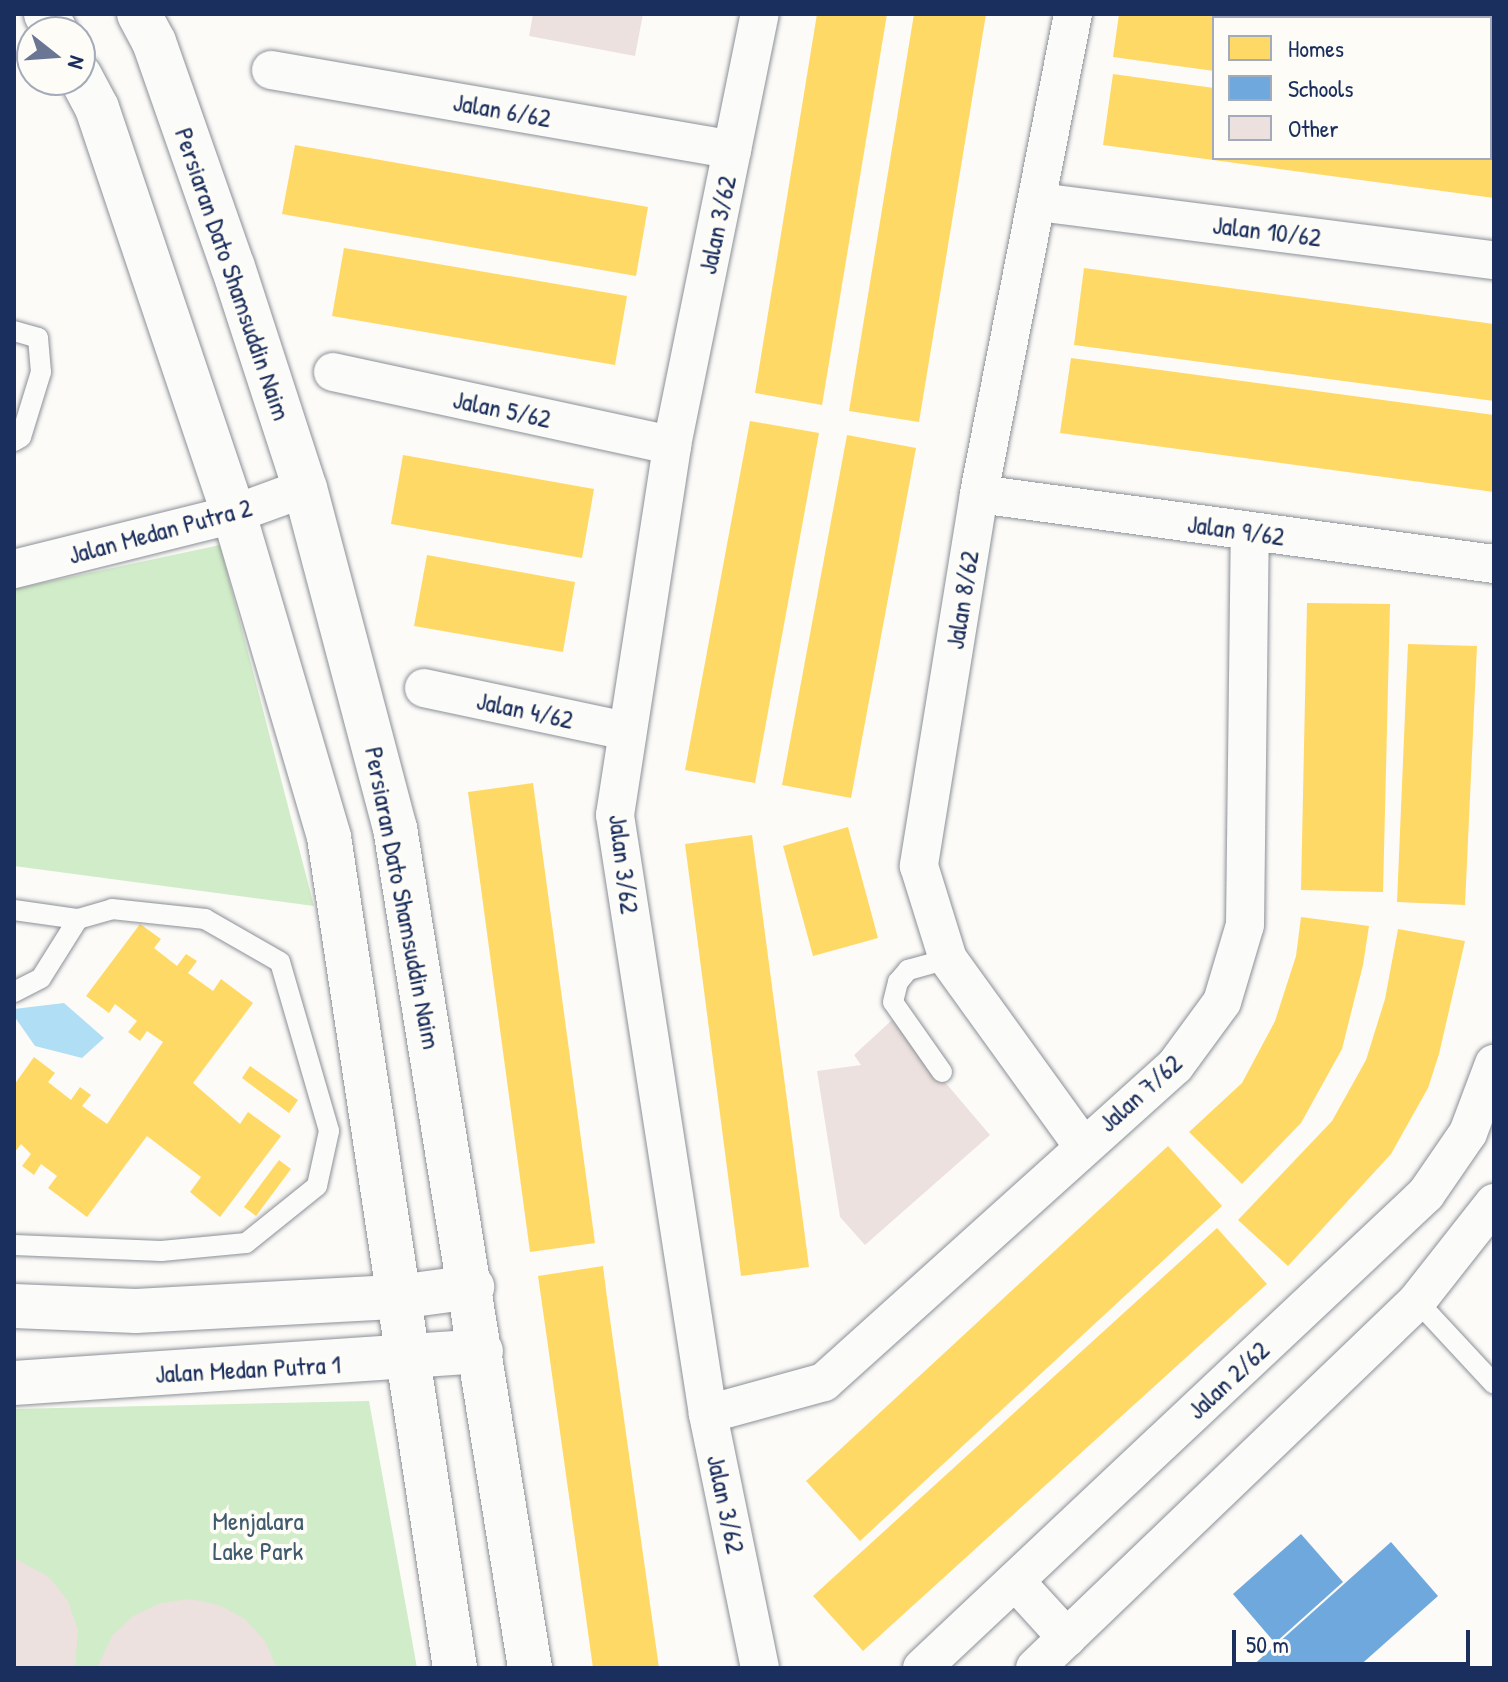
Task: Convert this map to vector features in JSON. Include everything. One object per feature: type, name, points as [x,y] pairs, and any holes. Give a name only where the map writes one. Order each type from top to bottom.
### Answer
[{"type":"main road","name":"Persiaran Dato Shamsuddin Naim","points":[[139,14],[154,42],[305,488],[395,828],[472,1287],[530,1668]]},
{"type":"main road","points":[[91,96],[234,514],[329,837],[368,1065],[398,1297],[455,1668]]},
{"type":"main road","points":[[14,1306],[136,1311],[398,1297],[472,1287]]},
{"type":"main road","name":"Jalan Medan Putra 1","points":[[14,1383],[407,1359],[481,1351]]},
{"type":"street","name":"Jalan 3/62","points":[[760,14],[672,445],[615,815],[708,1414],[760,1668]]},
{"type":"street","name":"Jalan 8/62","points":[[1073,14],[1039,202],[979,494],[919,866],[948,959],[1082,1145]]},
{"type":"street","name":"Jalan 6/62","points":[[271,70],[732,150]]},
{"type":"street","name":"Jalan 10/62","points":[[1039,202],[1494,260]]},
{"type":"street","name":"Jalan 5/62","points":[[333,372],[672,445]]},
{"type":"street","name":"Jalan Medan Putra 2","points":[[14,569],[234,514],[305,488]]},
{"type":"street","name":"Jalan 9/62","points":[[979,494],[1494,564]]},
{"type":"street","name":"Jalan 7/62","points":[[708,1414],[824,1382],[1082,1145],[1175,1066],[1222,1002],[1245,925],[1250,532]]},
{"type":"street","name":"Jalan 4/62","points":[[424,688],[626,731]]},
{"type":"street","name":"Jalan 2/62","points":[[922,1668],[1426,1194],[1468,1133],[1494,1064]]},
{"type":"street","points":[[1035,1668],[1417,1301],[1494,1203]]},
{"type":"street","points":[[1015,1581],[1067,1638]]},
{"type":"lane","points":[[14,331],[38,338],[41,372],[21,437],[14,441]]},
{"type":"lane","points":[[14,910],[78,919],[112,909],[205,919],[280,962],[329,1131],[317,1186],[246,1243],[161,1251],[14,1245]]},
{"type":"lane","points":[[14,992],[41,978],[78,919]]},
{"type":"lane","points":[[942,1072],[893,1002],[898,982],[908,970],[948,959]]},
{"type":"lane","points":[[1417,1301],[1494,1384]]},
{"type":"green space","points":[[220,545],[314,906],[14,866],[14,589]]},
{"type":"green space","name":"Menjalara Lake Park","points":[[369,1401],[417,1668],[14,1668],[14,1409]]},
{"type":"water","points":[[64,1003],[104,1038],[82,1058],[35,1046],[14,1016],[14,1009]]},
{"type":"building: Homes","points":[[817,14],[887,14],[822,405],[755,393]]},
{"type":"building: Homes","points":[[914,14],[986,14],[919,422],[849,411]]},
{"type":"building: Homes","points":[[1119,14],[1388,16],[1212,16],[1212,71],[1113,57]]},
{"type":"building: Homes","points":[[1492,30],[1494,30],[1492,108]]},
{"type":"building: Homes","points":[[1113,74],[1212,88],[1212,160],[1103,145]]},
{"type":"building: Homes","points":[[1492,126],[1494,198],[1214,160],[1492,160]]},
{"type":"building: Homes","points":[[295,145],[648,207],[636,276],[282,214]]},
{"type":"building: Homes","points":[[344,248],[627,296],[615,365],[332,316]]},
{"type":"building: Homes","points":[[1084,268],[1494,324],[1494,401],[1074,345]]},
{"type":"building: Homes","points":[[1071,358],[1494,415],[1494,492],[1060,433]]},
{"type":"building: Homes","points":[[750,421],[819,433],[755,783],[685,770]]},
{"type":"building: Homes","points":[[847,435],[916,448],[851,798],[782,785]]},
{"type":"building: Homes","points":[[403,455],[594,489],[582,558],[391,524]]},
{"type":"building: Homes","points":[[427,555],[575,582],[563,652],[414,626]]},
{"type":"building: Homes","points":[[1307,603],[1390,604],[1383,892],[1301,890]]},
{"type":"building: Homes","points":[[1408,644],[1477,646],[1465,905],[1397,902]]},
{"type":"building: Homes","points":[[533,783],[595,1243],[530,1252],[468,792]]},
{"type":"building: Homes","points":[[848,827],[878,938],[813,956],[783,846]]},
{"type":"building: Homes","points":[[752,835],[809,1267],[741,1276],[685,844]]},
{"type":"building: Homes","points":[[1301,917],[1369,926],[1363,965],[1342,1049],[1301,1123],[1242,1184],[1189,1132],[1242,1083],[1275,1021],[1296,956]]},
{"type":"building: Homes","points":[[140,924],[161,939],[154,948],[177,966],[186,954],[197,961],[188,973],[213,991],[221,979],[253,1003],[193,1083],[240,1124],[248,1112],[281,1136],[220,1217],[190,1192],[201,1177],[147,1136],[87,1217],[48,1188],[57,1176],[41,1164],[34,1175],[22,1166],[31,1154],[21,1144],[14,1153],[14,1085],[34,1057],[55,1073],[48,1082],[71,1100],[80,1087],[91,1095],[82,1106],[107,1124],[163,1042],[147,1031],[140,1041],[128,1032],[137,1021],[115,1004],[109,1013],[86,996]]},
{"type":"building: Homes","points":[[1398,929],[1465,941],[1428,1088],[1391,1154],[1288,1266],[1238,1220],[1332,1121],[1366,1060],[1385,999]]},
{"type":"building: Homes","points":[[250,1066],[298,1100],[289,1113],[242,1078]]},
{"type":"building: Homes","points":[[1168,1146],[1222,1206],[860,1541],[806,1481]]},
{"type":"building: Homes","points":[[279,1160],[291,1169],[256,1216],[244,1207]]},
{"type":"building: Homes","points":[[1217,1228],[1267,1284],[863,1651],[813,1596]]},
{"type":"building: Homes","points":[[603,1266],[659,1668],[593,1668],[538,1276]]},
{"type":"building: Schools","points":[[1301,1534],[1343,1582],[1275,1643],[1233,1594]]},
{"type":"building: Schools","points":[[1391,1542],[1438,1596],[1357,1668],[1250,1668]]},
{"type":"building: Other","points":[[533,14],[643,14],[635,56],[529,36]]},
{"type":"building: Other","points":[[892,1020],[990,1135],[865,1245],[840,1217],[817,1071],[861,1065],[854,1055]]},
{"type":"building: Other","points":[[14,1558],[49,1577],[68,1601],[78,1630],[75,1668],[14,1668]]},
{"type":"building: Other","points":[[190,1599],[219,1605],[245,1619],[265,1641],[277,1668],[97,1668],[112,1636],[133,1616],[161,1603]]}]
